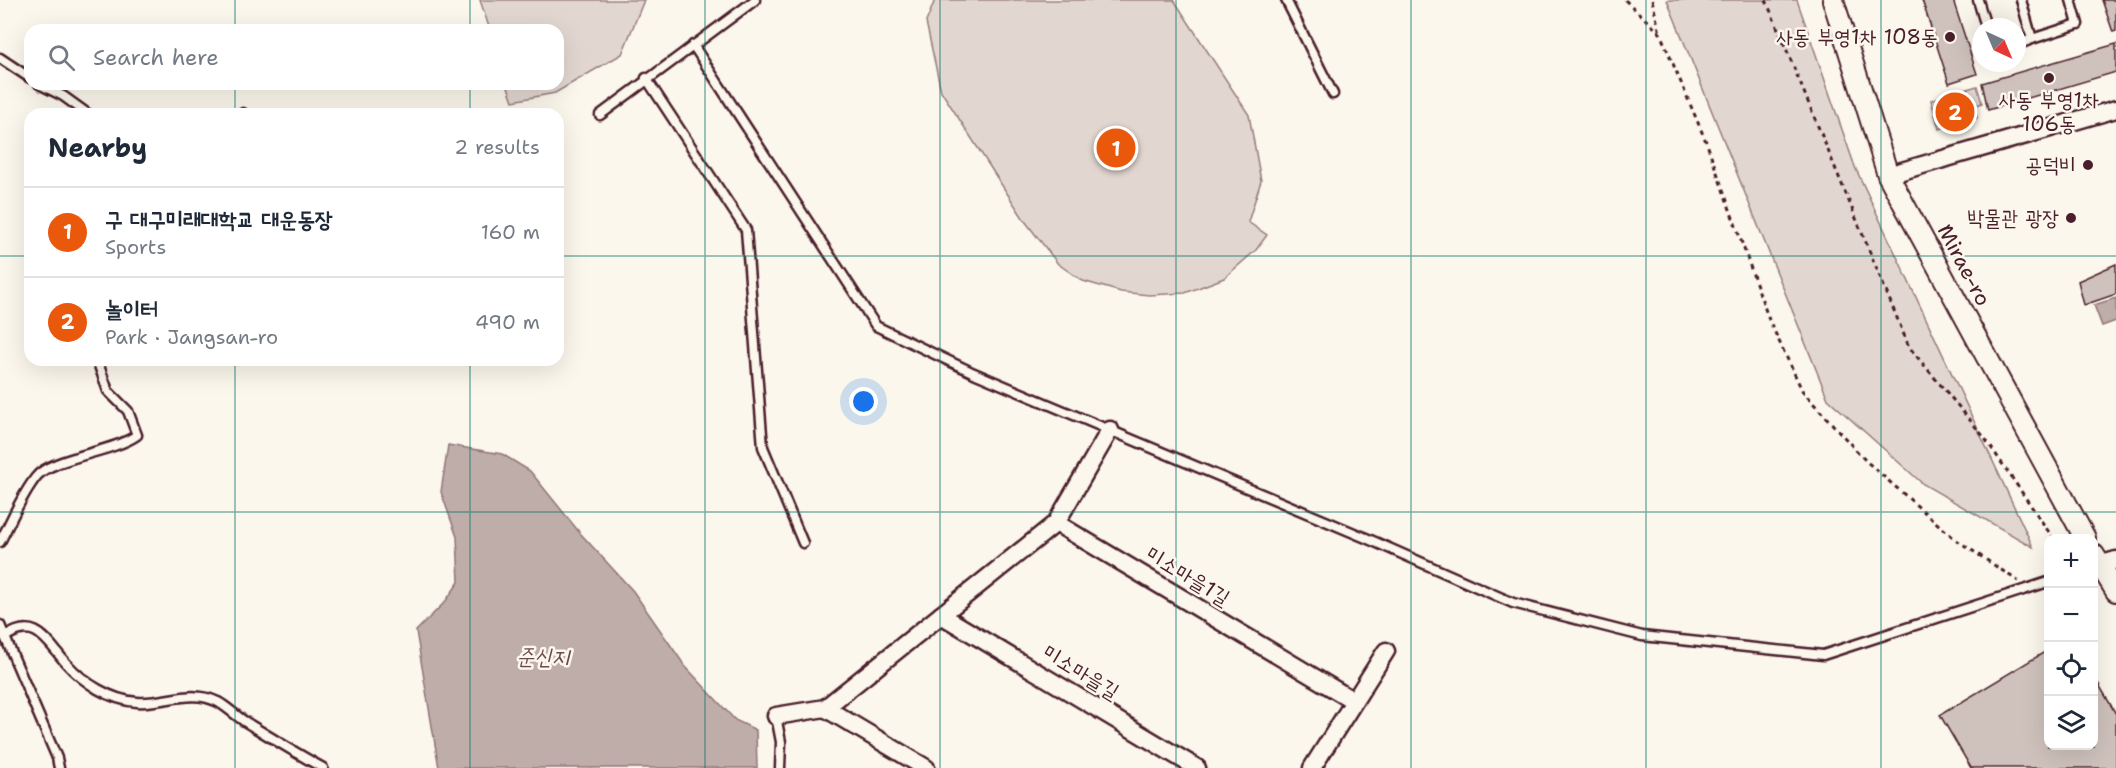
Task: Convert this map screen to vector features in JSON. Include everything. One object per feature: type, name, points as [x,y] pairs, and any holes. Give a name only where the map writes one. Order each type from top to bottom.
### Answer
[{"type":"street","name":"Mirae-ro","points":[[1833,0],[1888,175],[2083,534]]},
{"type":"street","points":[[1888,175],[2116,109]]},
{"type":"street","points":[[776,716],[825,708],[1056,523],[1110,429]]},
{"type":"street","name":"미소마을1길","points":[[1056,523],[1354,701]]},
{"type":"street","points":[[2101,562],[2116,591]]},
{"type":"street","name":"미소마을길","points":[[941,615],[1197,768]]},
{"type":"street","points":[[1312,768],[1386,651]]},
{"type":"street","points":[[825,708],[926,768]]},
{"type":"lane","points":[[600,115],[646,78],[755,0]]},
{"type":"lane","points":[[1286,0],[1333,94]]},
{"type":"lane","points":[[1978,0],[1983,18]]},
{"type":"lane","points":[[2021,0],[2032,39]]},
{"type":"lane","points":[[2026,41],[2078,24],[2071,0]]},
{"type":"lane","points":[[693,45],[876,326],[974,373],[1110,429],[1513,603],[1642,636],[1823,655],[2044,584]]},
{"type":"lane","points":[[0,58],[24,74]]},
{"type":"lane","points":[[646,78],[746,230],[764,447],[803,543]]},
{"type":"lane","points":[[51,90],[80,108]]},
{"type":"lane","points":[[0,542],[37,475],[57,465],[127,442],[138,435],[128,411],[108,391],[99,366]]},
{"type":"lane","points":[[0,625],[57,758],[58,768]]},
{"type":"lane","points":[[5,637],[16,630],[29,629],[40,632],[90,685],[115,697],[138,702],[196,695],[218,702],[323,768]]},
{"type":"lane","points":[[776,716],[781,742],[780,768]]},
{"type":"path","points":[[1625,0],[1660,33]]},
{"type":"path","points":[[1652,0],[1660,33],[1707,144],[1769,320],[1803,392],[1866,461],[1955,539],[2029,588]]},
{"type":"path","points":[[1766,0],[1910,347],[1984,437],[2050,534]]},
{"type":"shaded area","points":[[480,0],[644,0],[622,54],[564,88],[564,24],[488,24]]},
{"type":"shaded area","points":[[935,0],[1174,0],[1249,115],[1261,181],[1248,222],[1267,235],[1256,250],[1224,278],[1185,293],[1149,295],[1121,292],[1083,281],[1058,264],[1025,221],[941,91],[926,22]]},
{"type":"shaded area","points":[[1667,0],[1797,0],[1855,167],[2033,547],[1923,484],[1828,399]]},
{"type":"shaded area","points":[[1977,86],[1982,103],[1974,106],[1977,118],[1939,129],[1931,100]]},
{"type":"shaded area","points":[[509,90],[560,90],[555,93],[513,101]]},
{"type":"water","points":[[2116,298],[2116,321],[2102,326],[2094,305]]},
{"type":"water","name":"준신지","points":[[448,445],[502,454],[530,471],[580,533],[633,591],[685,666],[735,720],[756,730],[757,768],[439,768],[416,631],[445,602],[459,582],[457,537],[441,492]]},
{"type":"building","name":"사동 부영1차 108동","points":[[1922,0],[1953,0],[1972,59],[1972,72],[1977,74],[1949,83]]},
{"type":"building","points":[[2102,0],[2116,0],[2116,31],[2113,32]]},
{"type":"building","name":"사동 부영1차 106동","points":[[2116,44],[2116,72],[1988,110],[1982,83]]},
{"type":"building","points":[[2116,264],[2116,294],[2084,305],[2078,281]]},
{"type":"building","points":[[2044,652],[2044,750],[2098,750],[2098,683],[2116,714],[2116,768],[1971,768],[1940,715]]},
{"type":"place","name":"사동 부영1차 108동","points":[[1950,37]]},
{"type":"place","name":"사동 부영1차 106동","points":[[2049,78]]},
{"type":"place","name":"놀이터","points":[[1955,112]]},
{"type":"place","name":"구 대구미래대학교 대운동장","points":[[1116,148]]},
{"type":"place","name":"공덕비","points":[[2088,165]]},
{"type":"place","name":"박물관 광장","points":[[2071,218]]}]
